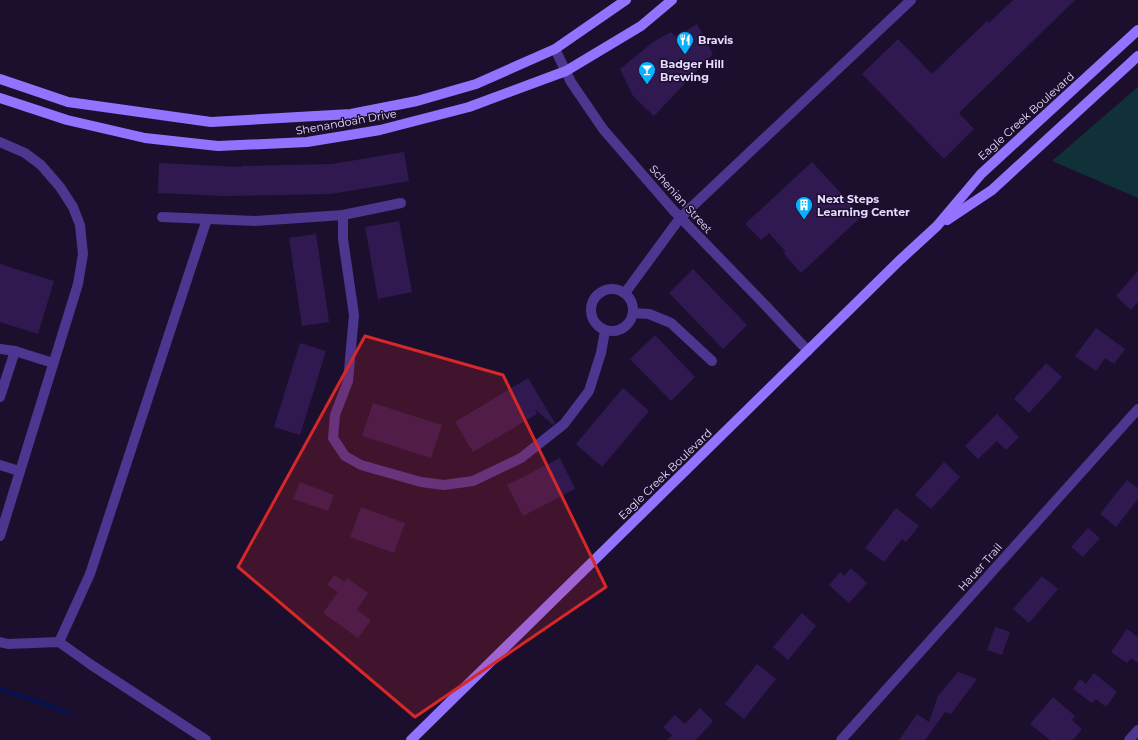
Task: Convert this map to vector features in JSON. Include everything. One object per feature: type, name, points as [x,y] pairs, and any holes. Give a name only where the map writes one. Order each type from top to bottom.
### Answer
[{"type":"street","name":"Shenandoah Drive","points":[[0,79],[68,102],[211,122],[351,114],[417,101],[476,84],[555,49],[626,0]]},
{"type":"street","name":"Shenandoah Drive","points":[[0,98],[67,120],[145,138],[218,146],[307,142],[380,130],[469,107],[566,71],[641,26],[672,0]]},
{"type":"street","points":[[625,293],[680,218],[911,0]]},
{"type":"street","name":"Eagle Creek Boulevard","points":[[411,740],[895,265],[937,226],[981,174],[1138,30]]},
{"type":"street","name":"Schenian Street","points":[[555,49],[571,82],[603,129],[680,218],[808,351]]},
{"type":"street","name":"Eagle Creek Boulevard","points":[[937,226],[992,190],[1138,56]]},
{"type":"street","points":[[0,142],[25,153],[41,165],[60,187],[73,207],[80,225],[83,254],[78,284],[0,536]]},
{"type":"street","points":[[162,216],[255,221],[343,215],[401,203]]},
{"type":"street","points":[[343,215],[343,239],[354,316],[348,381],[335,415],[334,438],[345,456],[361,465],[421,482],[444,485],[473,481],[521,458],[564,424],[589,391],[605,331]]},
{"type":"street","points":[[59,642],[90,574],[206,219]]},
{"type":"street","points":[[613,288],[625,293],[633,306],[631,320],[620,330],[613,332],[605,331],[599,328],[591,316],[590,309],[591,302],[595,296],[606,289],[613,288]]},
{"type":"street","points":[[633,313],[649,314],[672,323],[712,361]]},
{"type":"street","points":[[0,349],[15,351],[53,363]]},
{"type":"street","points":[[0,397],[15,351]]},
{"type":"street","name":"Hauer Trail","points":[[841,740],[1138,409]]},
{"type":"street","points":[[0,465],[20,471]]},
{"type":"street","points":[[0,642],[8,644],[59,642],[206,740]]},
{"type":"street","points":[[1129,740],[1138,730]]},
{"type":"highlighted area","points":[[365,336],[503,375],[606,587],[415,717],[238,567]]},
{"type":"green space","points":[[1138,87],[1138,198],[1052,161]]},
{"type":"building","points":[[1013,0],[1075,0],[959,113],[974,129],[944,159],[862,74],[898,39],[932,74],[987,21],[989,23]]},
{"type":"building","points":[[697,24],[713,54],[654,116],[633,96],[620,69],[653,42],[671,32],[676,37]]},
{"type":"building","points":[[404,152],[409,181],[331,194],[224,196],[158,193],[159,163],[242,167],[332,164]]},
{"type":"building","name":"Next Steps Learning Center","points":[[812,162],[862,216],[801,273],[784,254],[785,251],[769,233],[761,240],[745,224]]},
{"type":"building","points":[[399,221],[412,292],[378,299],[365,227]]},
{"type":"building","points":[[316,234],[329,322],[302,326],[289,238]]},
{"type":"building","points":[[0,264],[54,281],[38,334],[0,322]]},
{"type":"building","points":[[693,269],[747,325],[723,349],[669,293]]},
{"type":"building","points":[[1138,271],[1138,302],[1131,310],[1116,296]]},
{"type":"building","points":[[1096,328],[1125,349],[1114,364],[1105,358],[1096,371],[1075,356]]},
{"type":"building","points":[[655,335],[695,377],[671,401],[630,359]]},
{"type":"building","points":[[300,343],[326,351],[300,435],[274,427]]},
{"type":"building","points":[[1046,363],[1062,377],[1029,413],[1014,399]]},
{"type":"building","points":[[528,378],[555,423],[553,425],[535,409],[537,414],[473,452],[455,422]]},
{"type":"building","points":[[623,388],[649,411],[602,467],[576,444]]},
{"type":"building","points":[[373,403],[442,425],[431,458],[362,436]]},
{"type":"building","points":[[997,414],[1019,437],[1006,450],[997,441],[978,459],[965,446]]},
{"type":"building","points":[[560,458],[575,489],[523,516],[507,485]]},
{"type":"building","points":[[944,462],[960,477],[931,509],[915,495]]},
{"type":"building","points":[[1127,480],[1138,488],[1138,499],[1116,527],[1100,514]]},
{"type":"building","points":[[300,482],[334,495],[328,511],[293,499]]},
{"type":"building","points":[[361,507],[405,523],[394,553],[350,537]]},
{"type":"building","points":[[896,508],[919,526],[906,542],[902,539],[884,562],[865,548]]},
{"type":"building","points":[[1088,528],[1100,538],[1083,557],[1071,547]]},
{"type":"building","points":[[851,568],[867,583],[849,603],[829,585],[840,572],[844,576]]},
{"type":"building","points":[[334,575],[345,582],[347,578],[368,593],[357,610],[371,620],[358,638],[323,613],[338,592],[327,585]]},
{"type":"building","points":[[1042,576],[1058,589],[1029,623],[1013,609]]},
{"type":"building","points":[[802,613],[816,626],[788,660],[773,647]]},
{"type":"building","points":[[995,627],[1010,632],[1002,655],[987,650]]},
{"type":"building","points":[[1127,629],[1138,637],[1138,663],[1131,658],[1127,663],[1111,652]]},
{"type":"building","points":[[757,664],[776,679],[744,719],[725,704]]},
{"type":"building","points":[[958,672],[977,679],[951,714],[945,712],[925,740],[899,740],[917,714],[929,722],[938,696]]},
{"type":"building","points":[[1094,673],[1117,692],[1106,707],[1096,699],[1092,703],[1073,689],[1080,679],[1086,684]]},
{"type":"building","points":[[1053,697],[1075,716],[1072,720],[1082,729],[1073,740],[1050,740],[1030,724]]},
{"type":"building","points":[[700,708],[713,721],[696,740],[667,740],[672,735],[663,727],[675,715],[685,724]]},
{"type":"waterway","points":[[0,689],[49,705],[68,714]]},
{"type":"place","name":"Bravis","points":[[685,55]]},
{"type":"place","name":"Badger Hill Brewing","points":[[647,85]]},
{"type":"place","name":"Next Steps Learning Center","points":[[804,220]]}]
